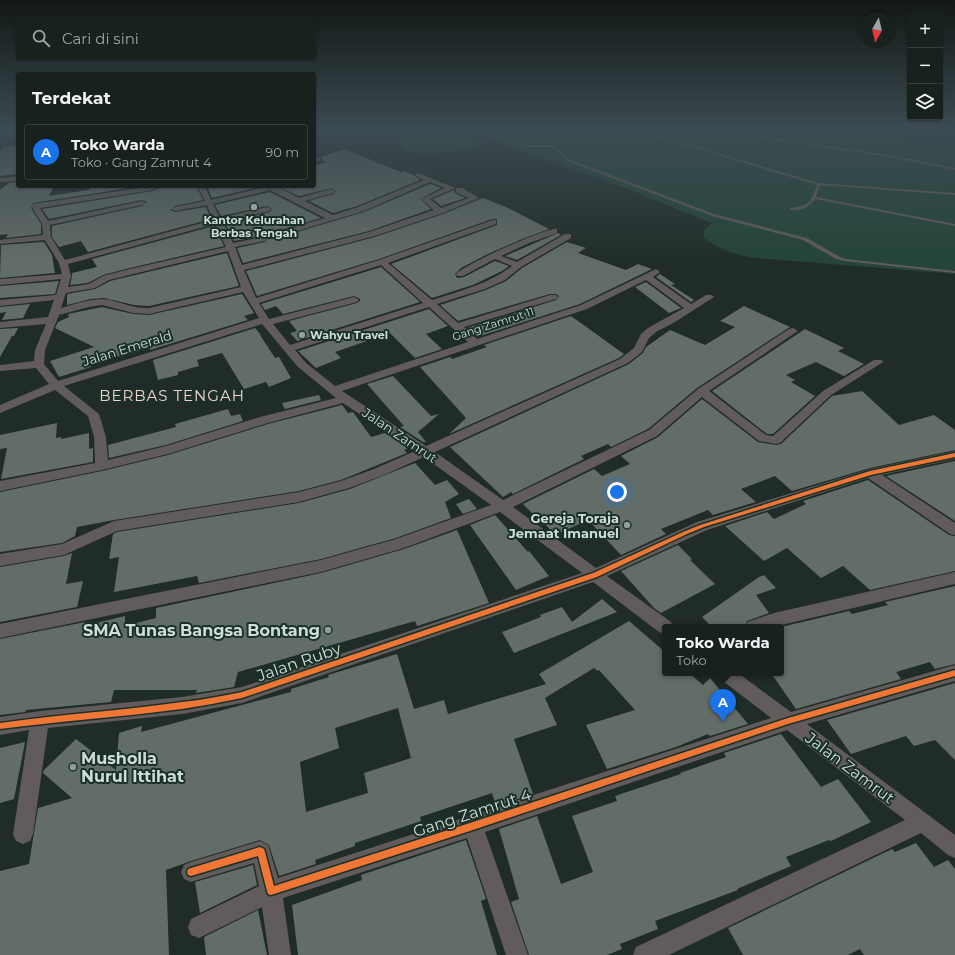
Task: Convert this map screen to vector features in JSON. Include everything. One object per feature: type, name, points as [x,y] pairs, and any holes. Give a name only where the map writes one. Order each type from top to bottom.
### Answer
[{"type":"street","points":[[418,175],[451,188],[425,199],[440,211]]},
{"type":"street","points":[[2,182],[16,179]]},
{"type":"street","points":[[287,232],[361,208],[430,180]]},
{"type":"street","points":[[102,466],[100,437],[93,414],[56,385],[39,364],[40,350],[67,276],[63,263],[47,237],[46,224],[36,207],[153,188]]},
{"type":"street","name":"Jalan Zamrut","points":[[202,188],[230,247],[246,289],[253,302],[265,321],[302,365],[345,399],[425,451],[502,506],[662,625]]},
{"type":"street","points":[[174,209],[208,203],[270,188],[332,218]]},
{"type":"street","points":[[238,268],[372,234],[475,198],[459,190]]},
{"type":"street","points":[[298,201],[331,191]]},
{"type":"street","points":[[46,224],[142,203]]},
{"type":"street","points":[[63,263],[170,233],[267,209]]},
{"type":"street","points":[[253,302],[382,262],[493,222]]},
{"type":"street","points":[[460,274],[526,241],[554,231]]},
{"type":"street","points":[[287,349],[493,282],[502,278],[518,265],[568,236]]},
{"type":"street","points":[[0,242],[47,237]]},
{"type":"street","points":[[0,302],[61,294],[92,286],[106,278],[262,239]]},
{"type":"street","points":[[494,256],[518,265]]},
{"type":"street","points":[[382,262],[476,343]]},
{"type":"street","name":"Gang Zamrut 11","points":[[333,390],[584,307],[656,272]]},
{"type":"street","points":[[0,282],[67,276]]},
{"type":"street","points":[[647,277],[690,308]]},
{"type":"street","points":[[0,325],[53,317],[97,302],[110,303],[133,312],[149,311],[246,289]]},
{"type":"street","points":[[458,326],[553,297]]},
{"type":"street","points":[[0,560],[64,548],[88,539],[108,529],[127,524],[299,497],[344,485],[379,472],[594,376],[624,361],[638,350],[646,336],[652,330],[709,297]]},
{"type":"street","name":"Jalan Emerald","points":[[0,409],[56,385],[265,321],[354,300]]},
{"type":"street","points":[[0,631],[321,566],[399,544],[502,506],[653,433],[702,391],[793,331]]},
{"type":"street","points":[[702,391],[763,438],[776,440],[828,393],[878,362]]},
{"type":"street","points":[[0,368],[39,364]]},
{"type":"street","points":[[0,486],[102,466],[168,450],[264,420],[345,399]]},
{"type":"street","name":"Jalan Ruby","points":[[0,726],[40,720],[176,707],[207,703],[242,695],[595,575],[690,531],[870,473],[954,456]]},
{"type":"street","points":[[870,473],[955,530]]},
{"type":"street","points":[[762,624],[955,578]]},
{"type":"street","name":"Gang Zamrut 4","points":[[199,927],[271,891],[788,721],[955,673]]},
{"type":"street","name":"Jalan Zamrut","points":[[729,676],[923,822],[955,848]]},
{"type":"street","points":[[23,834],[40,720]]},
{"type":"street","points":[[644,955],[923,822]]},
{"type":"street","points":[[472,826],[517,955]]},
{"type":"street","points":[[191,872],[260,851],[271,891],[280,955]]},
{"type":"lane","points":[[604,174],[713,215],[806,239],[838,258],[890,266],[955,272]]},
{"type":"lane","points":[[784,174],[819,184],[955,194]]},
{"type":"lane","points":[[791,209],[810,205],[819,184]]},
{"type":"lane","points":[[814,198],[955,225]]},
{"type":"green space","points":[[587,174],[955,174],[955,274],[756,258],[742,255],[722,249],[704,238],[704,230],[712,223]]},
{"type":"building","points":[[0,174],[16,174],[16,174],[0,176]]},
{"type":"building","points":[[316,174],[410,174],[420,180],[357,206],[333,213],[309,201],[334,194],[336,191],[332,188],[299,196],[281,188],[316,188]]},
{"type":"building","points":[[16,182],[16,188],[53,188],[49,196],[88,190],[90,188],[129,188],[33,203],[31,208],[41,224],[41,234],[6,238],[8,234],[0,235],[0,190],[9,183]]},
{"type":"building","points":[[430,184],[441,188],[420,199],[431,209],[369,231],[243,263],[237,248],[265,242],[267,239],[262,236],[234,241],[225,223],[270,212],[272,209],[267,206],[221,216],[215,205],[270,192],[321,218],[284,229],[282,232],[287,235],[364,212]]},
{"type":"building","points":[[158,188],[197,188],[203,200],[175,206],[170,210],[175,212],[206,207],[211,219],[88,252],[81,241],[59,247],[52,237],[52,226],[142,206],[147,202],[142,200],[49,219],[42,209],[153,191]]},
{"type":"building","points":[[208,188],[254,188],[212,198]]},
{"type":"building","points":[[454,190],[455,193],[465,198],[441,206],[433,199]]},
{"type":"building","points":[[483,198],[506,207],[549,229],[488,254],[461,268],[455,274],[457,278],[464,277],[495,261],[509,266],[502,271],[473,285],[432,298],[391,264],[497,225],[497,219],[492,219],[379,259],[257,296],[246,271],[375,237],[443,214]]},
{"type":"building","points":[[214,226],[224,246],[103,275],[88,283],[70,285],[72,273],[97,267],[92,259]]},
{"type":"building","points":[[558,233],[561,235],[517,260],[505,256]]},
{"type":"building","points":[[44,242],[52,255],[55,273],[0,278],[1,245]]},
{"type":"building","points":[[567,242],[586,248],[578,253],[626,270],[638,264],[652,269],[580,304],[477,337],[467,328],[556,300],[559,296],[556,294],[550,294],[458,321],[440,305],[486,290],[506,281],[522,268]]},
{"type":"building","points":[[227,253],[239,286],[149,306],[134,305],[104,298],[91,299],[67,305],[67,294],[95,289],[110,281]]},
{"type":"building","points":[[381,267],[420,302],[297,341],[290,333],[297,331],[289,321],[357,303],[360,299],[354,296],[283,314],[276,306],[265,310],[261,304]]},
{"type":"building","points":[[660,274],[675,284],[671,285],[694,300],[691,302],[656,277]]},
{"type":"building","points":[[59,281],[55,294],[0,298],[0,286]]},
{"type":"building","points":[[646,282],[681,308],[669,313],[635,287]]},
{"type":"building","points":[[242,294],[254,313],[244,316],[248,320],[150,350],[150,348],[89,364],[91,367],[59,377],[50,361],[94,347],[55,328],[58,322],[69,317],[68,314],[102,307],[133,314],[149,315]]},
{"type":"building","points":[[30,304],[23,318],[2,320],[6,312],[0,313],[0,307]]},
{"type":"building","points":[[744,306],[790,327],[697,388],[648,429],[611,447],[608,444],[581,456],[584,459],[513,494],[511,492],[503,497],[450,447],[629,364],[643,353],[646,347],[670,330],[705,345],[735,327],[720,321]]},
{"type":"building","points":[[429,309],[448,326],[426,334],[442,349],[415,358],[390,333],[335,352],[341,358],[316,368],[298,351]]},
{"type":"building","points":[[571,316],[624,354],[619,358],[449,434],[466,418],[420,367],[450,357],[452,359],[487,347],[484,345]]},
{"type":"building","points":[[18,328],[14,336],[12,336],[0,357],[0,329]]},
{"type":"building","points":[[255,328],[275,358],[279,357],[291,378],[269,387],[266,382],[244,389],[222,353],[197,360],[199,366],[178,372],[178,375],[158,380],[153,360]]},
{"type":"building","points":[[805,329],[844,348],[838,351],[864,364],[844,376],[816,362],[786,375],[795,380],[791,382],[815,396],[773,434],[767,434],[712,391]]},
{"type":"building","points":[[393,376],[431,416],[439,414],[418,432],[426,442],[423,442],[400,427],[404,426],[367,384]]},
{"type":"building","points":[[862,391],[899,425],[934,415],[955,430],[955,450],[870,468],[792,491],[775,476],[741,489],[756,502],[713,515],[708,510],[661,529],[666,534],[621,555],[588,520],[555,535],[536,514],[534,515],[523,504],[594,469],[602,476],[630,464],[621,456],[658,437],[702,399],[758,442],[776,445],[781,444],[832,396]]},
{"type":"building","points":[[319,395],[321,400],[285,409],[282,403]]},
{"type":"building","points":[[342,405],[348,413],[353,412],[371,437],[385,433],[408,448],[404,450],[407,453],[341,480],[299,491],[77,527],[75,536],[62,543],[0,552],[0,492],[102,471],[168,455],[268,424]]},
{"type":"building","points":[[228,409],[231,416],[240,414],[243,421],[166,445],[109,458],[108,445],[176,427],[175,424]]},
{"type":"building","points":[[57,423],[56,438],[61,437],[61,439],[89,433],[89,449],[93,448],[93,462],[1,479],[7,448],[0,449],[0,435]]},
{"type":"building","points":[[955,461],[955,521],[886,476]]},
{"type":"building","points":[[415,463],[435,485],[447,480],[459,494],[445,502],[451,518],[396,538],[321,559],[199,583],[197,576],[114,592],[119,557],[109,559],[113,534],[117,532],[299,503],[350,489]]},
{"type":"building","points":[[868,480],[949,535],[955,536],[955,571],[870,590],[843,566],[821,578],[787,548],[764,561],[725,526],[767,512],[774,519],[806,504],[803,501]]},
{"type":"building","points":[[469,499],[477,509],[463,514],[456,504]]},
{"type":"building","points":[[495,515],[528,552],[529,551],[549,576],[516,590],[470,525]]},
{"type":"building","points":[[457,530],[489,603],[417,626],[415,621],[238,672],[234,687],[196,693],[197,690],[114,690],[111,702],[26,710],[25,712],[0,715],[0,639],[85,622],[84,626],[125,616],[125,626],[156,618],[156,608],[321,573],[404,549]]},
{"type":"building","points":[[678,545],[692,559],[690,560],[715,584],[661,613],[654,608],[621,571]]},
{"type":"building","points":[[72,553],[66,584],[83,581],[77,607],[0,622],[0,567],[64,556]]},
{"type":"building","points":[[764,575],[776,588],[756,595],[769,613],[747,621],[746,624],[709,624],[702,617]]},
{"type":"building","points":[[955,586],[955,664],[935,669],[930,662],[896,672],[901,679],[796,709],[773,676],[784,676],[784,626],[849,611],[852,614],[888,605],[885,602]]},
{"type":"building","points":[[602,599],[617,612],[514,653],[502,632],[562,607],[572,622]]},
{"type":"building","points":[[629,621],[662,649],[662,676],[692,676],[703,685],[710,678],[748,724],[710,736],[708,734],[676,747],[607,769],[586,725],[635,710],[599,670],[598,671],[594,668],[545,698],[557,725],[514,739],[533,794],[496,806],[492,793],[420,817],[421,821],[355,843],[355,846],[315,860],[316,864],[279,876],[269,845],[260,840],[166,870],[169,955],[0,955],[0,871],[29,864],[38,808],[72,798],[43,773],[44,770],[76,739],[116,770],[119,733],[142,726],[141,732],[291,692],[291,689],[329,677],[328,675],[397,654],[414,709],[444,700],[448,714],[546,684],[539,674]],"holes":[[[398,708],[411,758],[364,773],[368,793],[306,812],[300,762],[339,748],[335,728]]]},
{"type":"building","points":[[955,683],[955,760],[935,740],[914,746],[906,736],[851,754],[827,720]]},
{"type":"building","points":[[781,734],[821,787],[838,779],[871,822],[831,841],[829,840],[786,857],[791,866],[737,889],[738,890],[655,921],[658,929],[620,944],[622,949],[607,955],[529,955],[511,902],[519,899],[499,829],[537,816],[561,884],[593,872],[572,816],[617,801],[615,796],[726,757],[724,753]]},
{"type":"building","points":[[25,742],[14,799],[0,803],[0,748]]},
{"type":"building","points":[[466,840],[486,899],[481,901],[497,955],[298,955],[292,905],[362,880],[361,875]]},
{"type":"building","points":[[916,843],[934,867],[948,860],[955,869],[955,955],[864,955],[860,949],[848,955],[743,955],[728,928],[892,849],[895,852]]},
{"type":"building","points":[[253,865],[257,885],[200,913],[195,882]]},
{"type":"building","points":[[258,910],[267,955],[206,955],[204,937]]},
{"type":"cycle path","points":[[0,726],[61,718],[182,706],[242,695],[595,575],[702,526],[870,473],[955,455]]},
{"type":"cycle path","points":[[191,872],[260,851],[271,891],[473,826],[788,721],[955,673]]},
{"type":"place","name":"Kantor Kelurahan Berbas Tengah","points":[[254,207]]},
{"type":"place","name":"Wahyu Travel","points":[[302,335]]},
{"type":"place","name":"Gereja Toraja Jemaat Imanuel","points":[[627,525]]},
{"type":"place","name":"SMA Tunas Bangsa Bontang","points":[[328,630]]},
{"type":"place","name":"Toko Warda","points":[[723,722]]},
{"type":"place","name":"Musholla Nurul Ittihat","points":[[73,767]]},
{"type":"district","name":"BERBAS TENGAH","points":[[172,395]]}]
